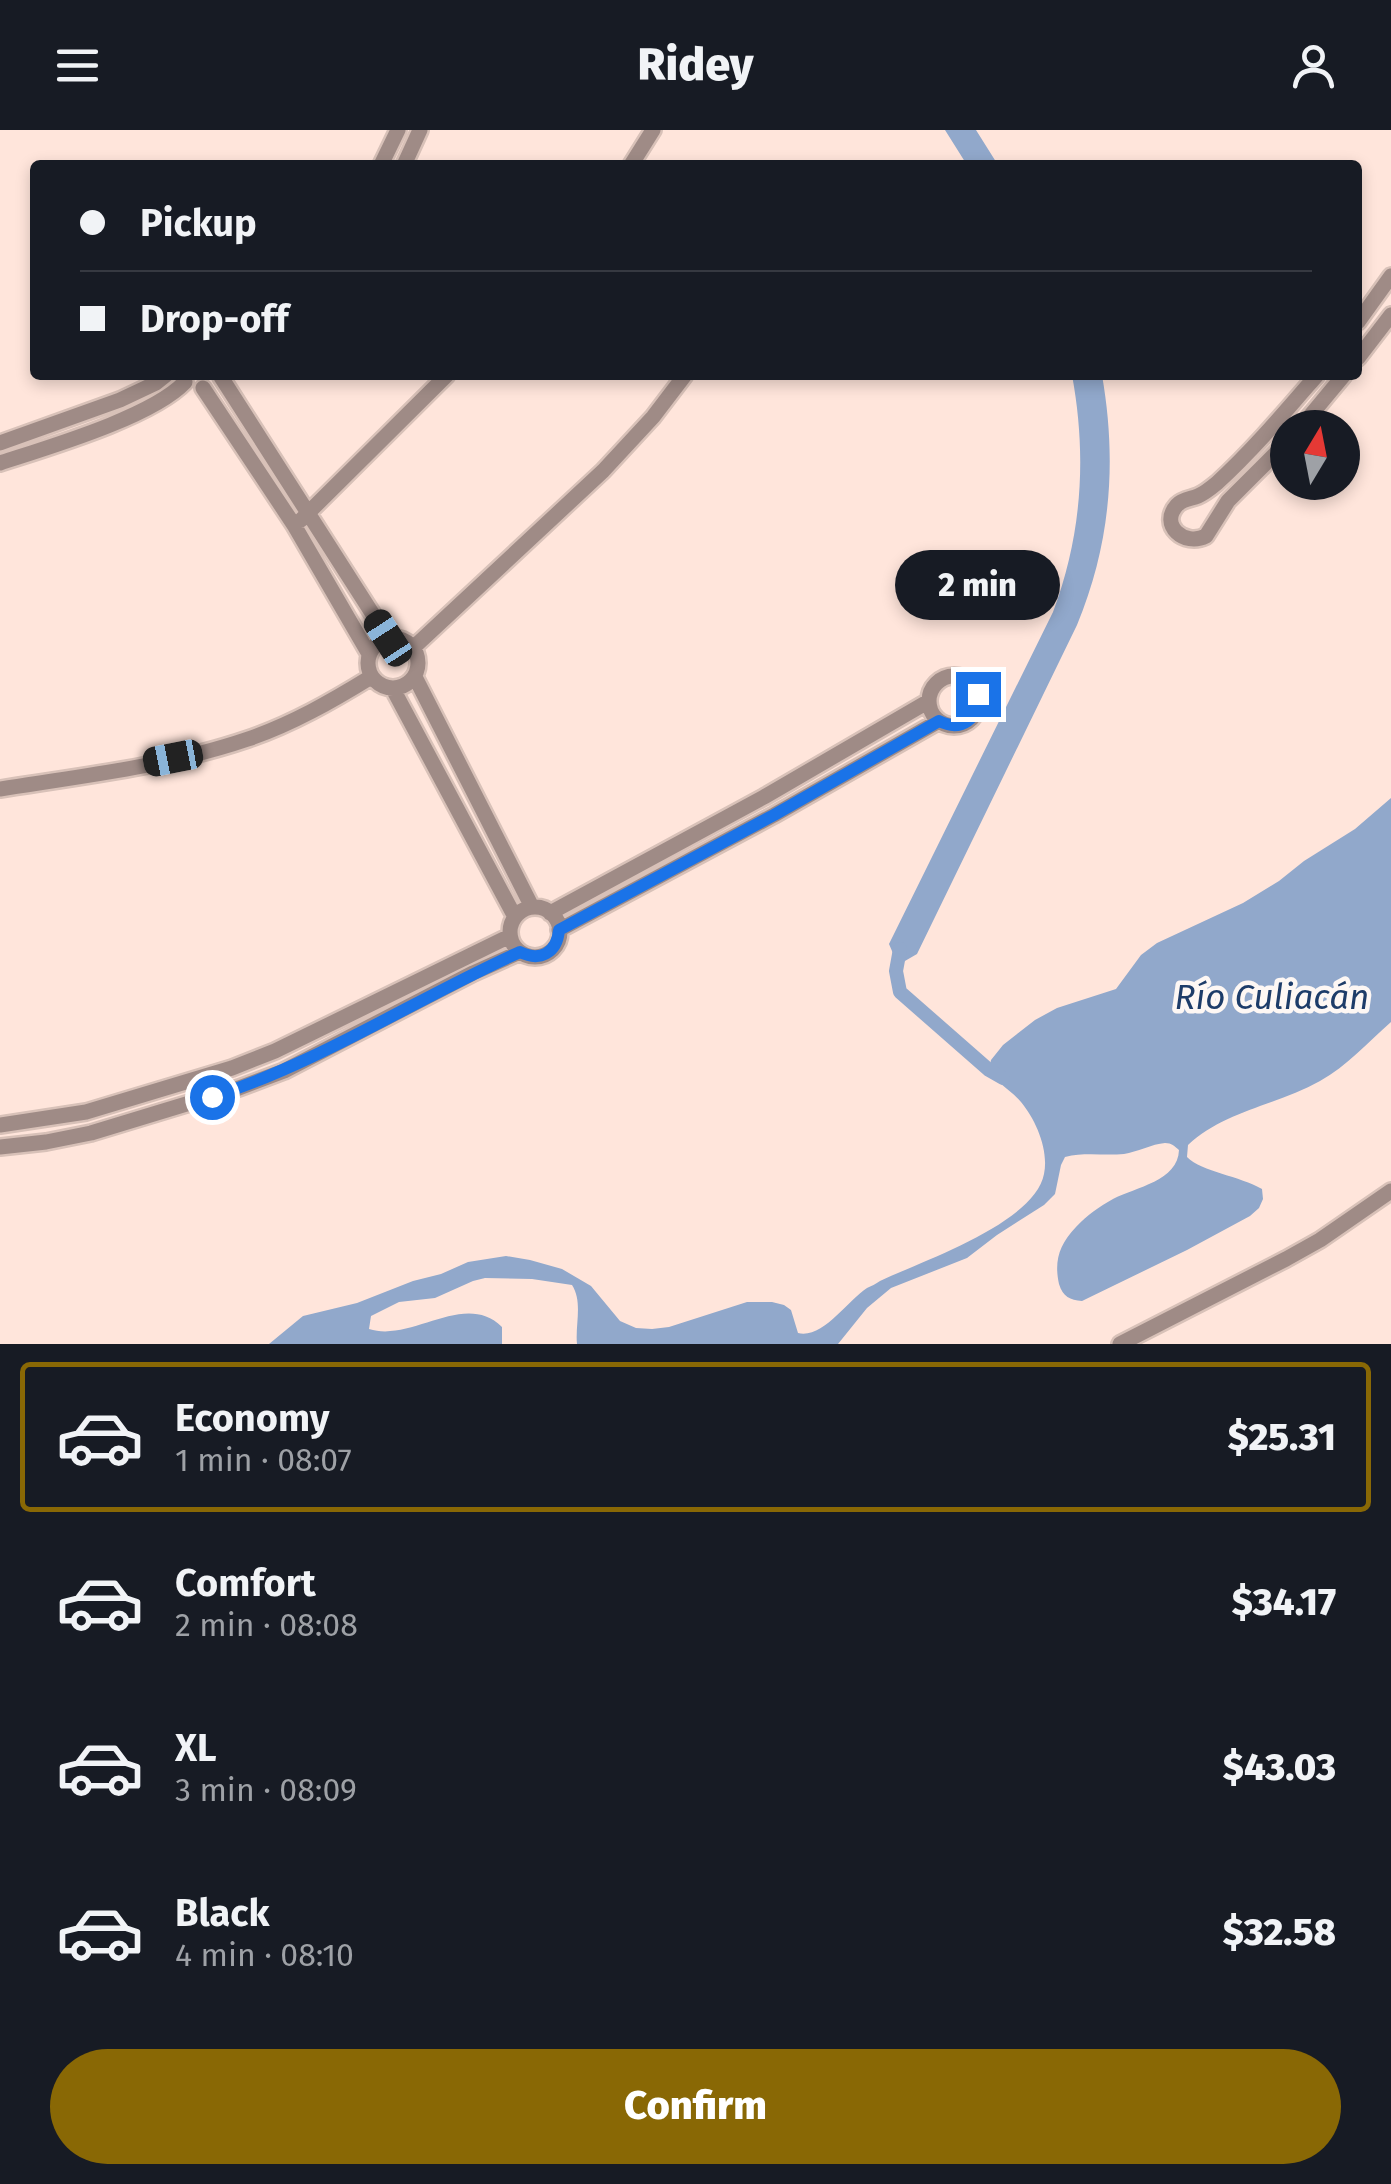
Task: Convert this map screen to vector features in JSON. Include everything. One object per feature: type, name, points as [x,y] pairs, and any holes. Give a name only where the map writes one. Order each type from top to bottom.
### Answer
[{"type":"street","points":[[383,160],[398,130]]},
{"type":"street","points":[[633,160],[653,130]]},
{"type":"street","points":[[406,160],[415,132]]},
{"type":"street","points":[[1362,316],[1391,276]]},
{"type":"street","points":[[1362,353],[1386,322]]},
{"type":"street","points":[[0,443],[120,400],[160,380]]},
{"type":"street","points":[[0,463],[172,396],[181,380]]},
{"type":"street","points":[[186,380],[203,388],[294,525],[369,654]]},
{"type":"street","points":[[203,388],[217,380]]},
{"type":"street","points":[[224,380],[388,638]]},
{"type":"street","points":[[294,525],[442,380]]},
{"type":"street","points":[[413,648],[604,472],[681,380]]},
{"type":"street","points":[[1286,410],[1313,380]]},
{"type":"street","points":[[1315,410],[1340,380]]},
{"type":"street","points":[[1270,428],[1204,494],[1180,502],[1172,520],[1176,532],[1187,540],[1206,536],[1228,501],[1270,459]]},
{"type":"street","points":[[388,638],[404,640],[413,648],[418,660],[415,676],[402,688],[385,688],[372,677],[368,670],[369,654],[374,646],[388,638]]},
{"type":"street","points":[[415,676],[532,907]]},
{"type":"street","points":[[0,790],[209,751],[252,738],[296,719],[372,677]]},
{"type":"street","points":[[951,677],[968,680],[978,694],[977,711],[965,724],[950,726],[939,721],[931,713],[929,701],[936,684],[951,677]]},
{"type":"street","points":[[394,689],[515,917]]},
{"type":"street","points":[[550,913],[764,797],[929,701]]},
{"type":"street","points":[[559,930],[939,721]]},
{"type":"street","points":[[764,797],[774,815]]},
{"type":"street","points":[[532,907],[550,913],[559,925],[558,942],[546,954],[531,957],[520,952],[510,936],[515,917],[532,907]]},
{"type":"street","points":[[0,1125],[86,1112],[232,1068],[275,1052],[510,936]]},
{"type":"street","points":[[0,1147],[91,1134],[239,1088],[284,1071],[520,952]]},
{"type":"street","points":[[275,1052],[284,1071]]},
{"type":"street","points":[[1120,1344],[1320,1240],[1391,1192]]},
{"type":"water","points":[[945,130],[976,130],[995,160],[964,160]]},
{"type":"water","points":[[1073,380],[1103,380],[1109,439],[1108,502],[1088,594],[1077,625],[917,954],[898,965],[889,944],[1053,612],[1063,583],[1079,495]]},
{"type":"water","name":"Río Culiacán","points":[[1391,798],[1391,1022],[1330,1075],[1234,1116],[1188,1145],[1187,1157],[1262,1189],[1263,1199],[1250,1216],[1187,1250],[1082,1301],[1067,1297],[1059,1284],[1058,1261],[1070,1234],[1103,1205],[1154,1182],[1172,1169],[1179,1150],[1165,1143],[1124,1154],[1065,1157],[1055,1194],[1044,1205],[967,1258],[891,1288],[867,1308],[838,1344],[577,1344],[578,1306],[572,1285],[485,1278],[435,1298],[399,1302],[371,1316],[369,1329],[403,1329],[471,1314],[487,1317],[502,1327],[502,1344],[269,1344],[303,1316],[357,1303],[468,1262],[506,1256],[562,1269],[591,1286],[620,1321],[636,1328],[669,1327],[747,1302],[772,1302],[791,1310],[798,1333],[817,1330],[867,1288],[999,1224],[1036,1192],[1045,1165],[1040,1136],[1021,1102],[989,1070],[991,1060],[1003,1045],[1057,1008],[1116,989],[1141,955],[1157,943],[1243,903],[1279,881],[1355,829]]},
{"type":"waterway","points":[[900,949],[896,971],[900,992],[1003,1078]]},
{"type":"route","points":[[212,1097],[284,1071],[520,952],[531,957],[546,954],[558,942],[559,930],[939,721],[950,726],[965,724],[977,711],[978,694]]}]
